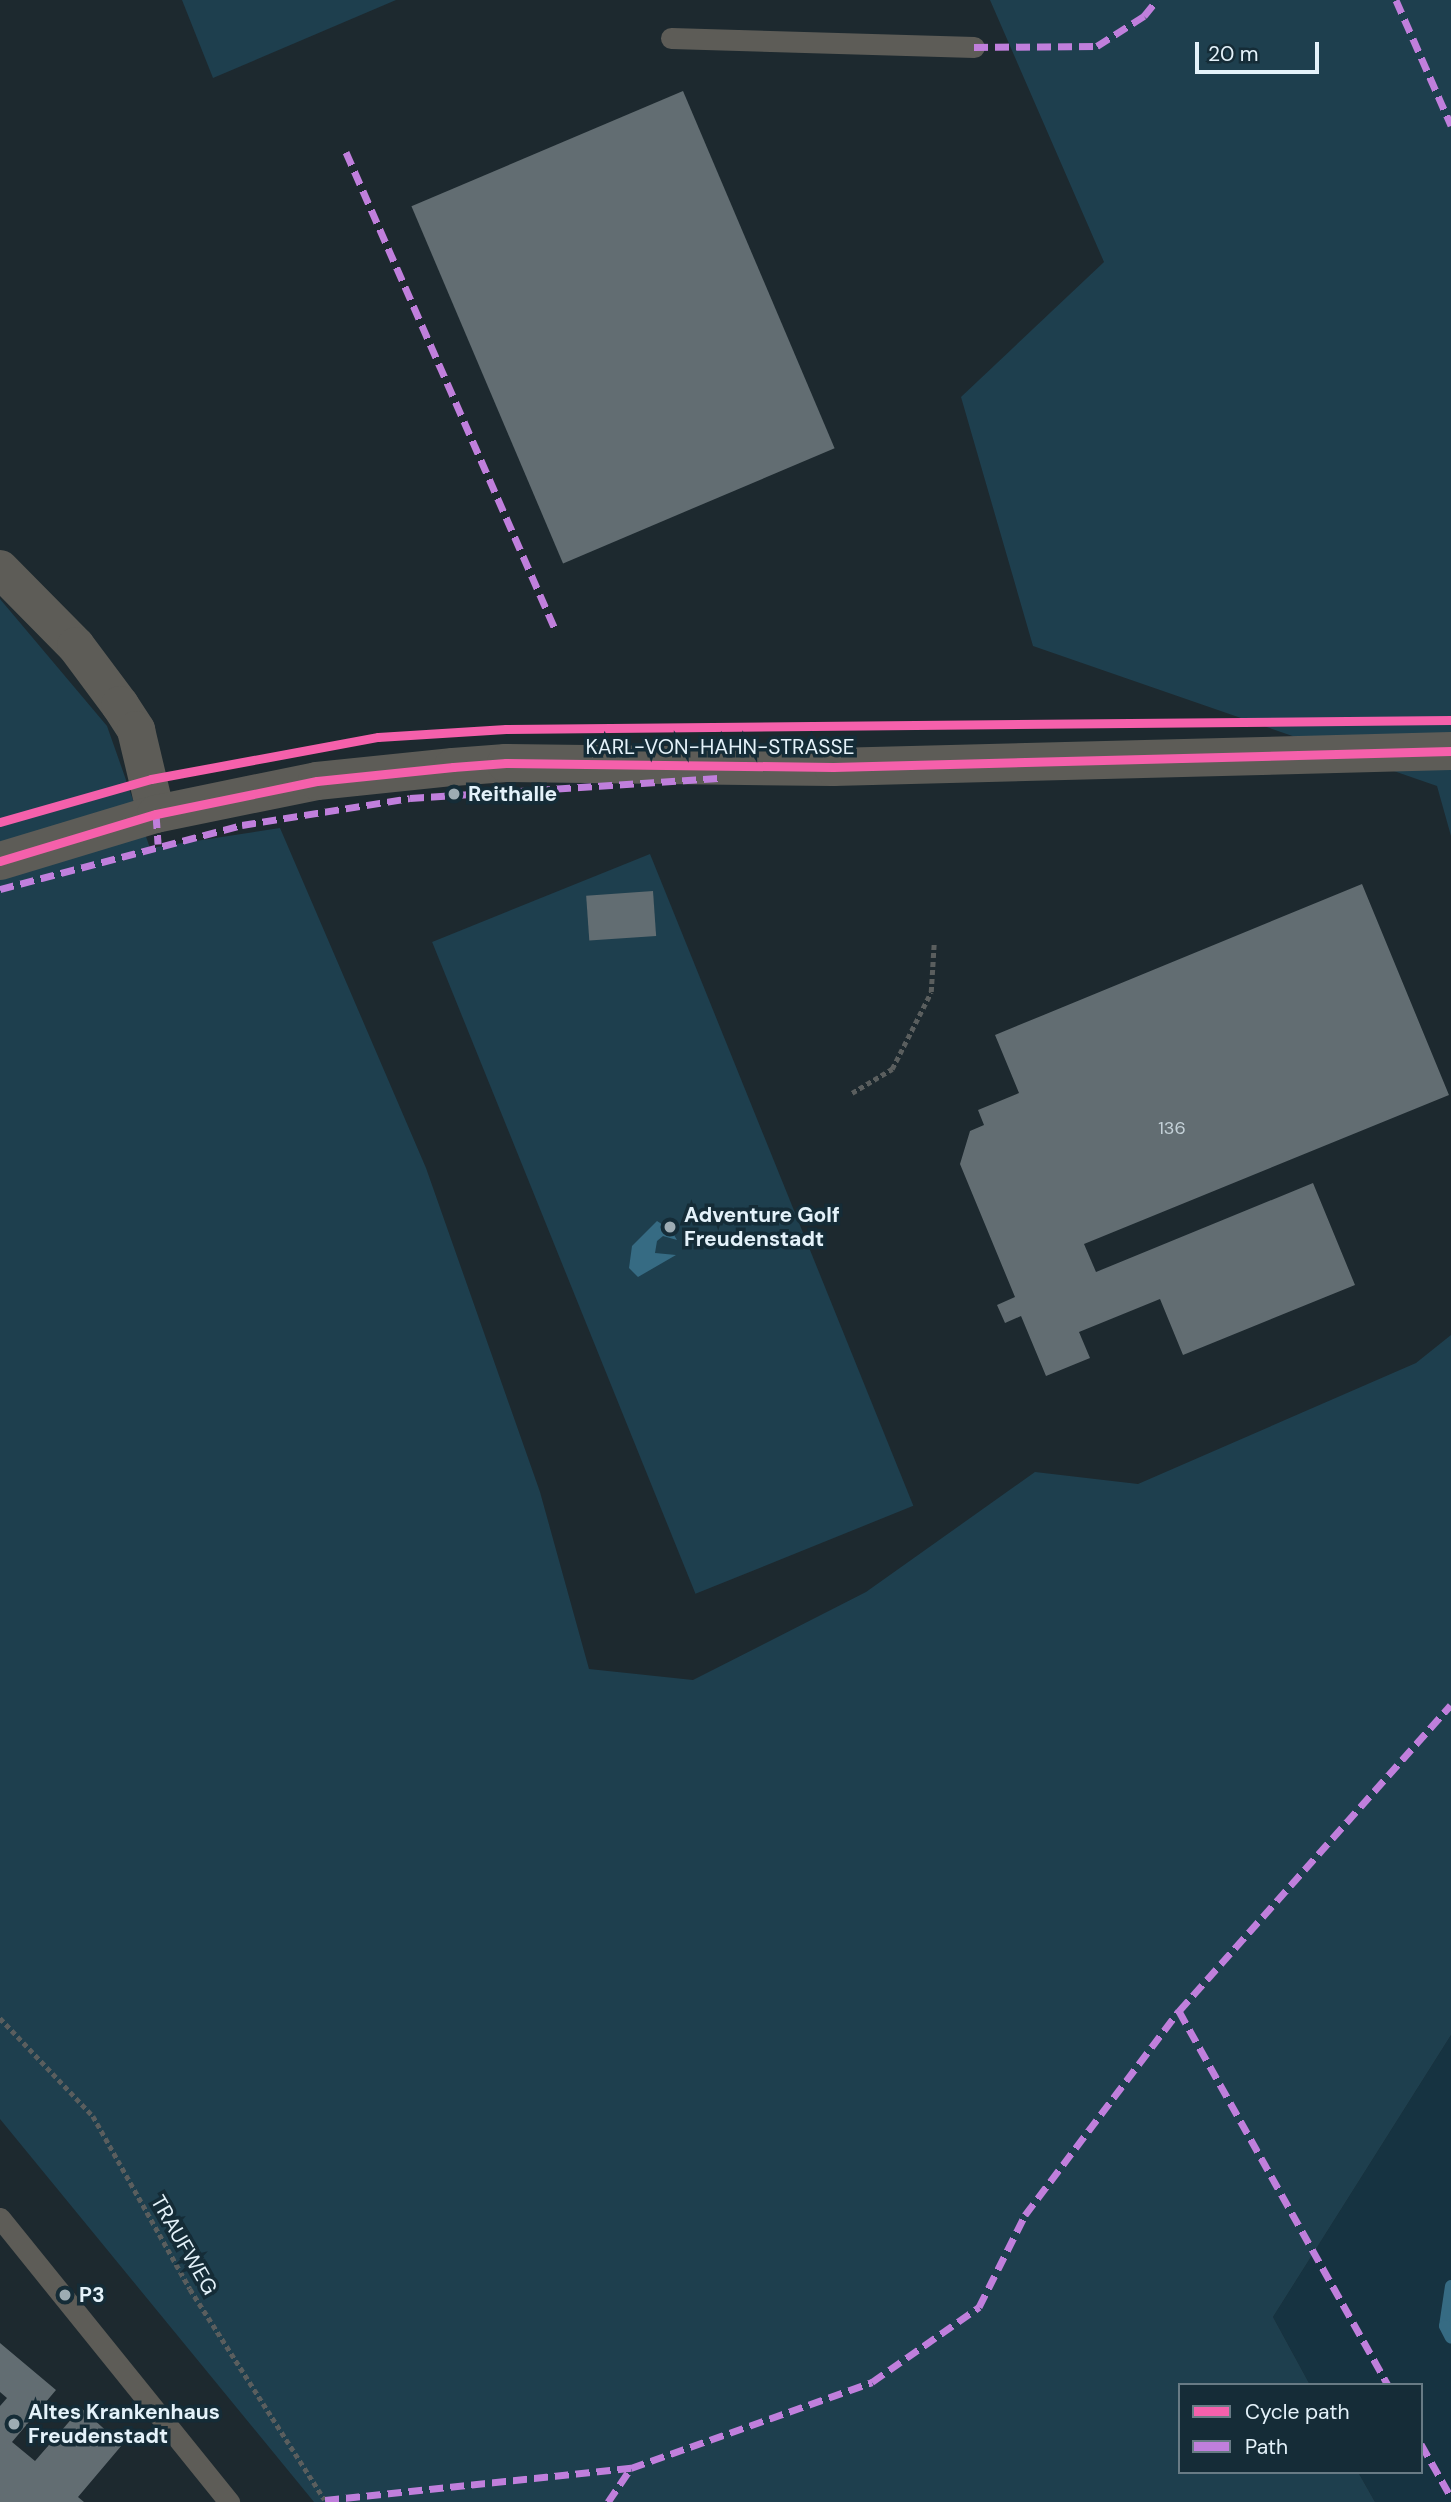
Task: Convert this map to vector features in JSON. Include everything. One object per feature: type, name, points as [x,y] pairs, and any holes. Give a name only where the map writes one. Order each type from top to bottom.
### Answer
[{"type":"street","points":[[0,569],[76,646],[136,730],[156,814]]},
{"type":"street","name":"KARL-VON-HAHN-STRASSE","points":[[0,861],[156,814],[317,780],[506,763],[833,766],[1451,751]]},
{"type":"lane","points":[[671,38],[974,47]]},
{"type":"lane","points":[[0,2218],[229,2502]]},
{"type":"path","points":[[852,1093],[892,1069],[931,992],[934,943]]},
{"type":"shaded area","points":[[182,0],[396,0],[213,78]]},
{"type":"shaded area","points":[[990,0],[1451,0],[1451,836],[1437,786],[1033,646],[961,397],[1104,262]]},
{"type":"shaded area","points":[[0,599],[107,726],[150,848],[280,828],[426,1168],[540,1492],[589,1669],[693,1680],[866,1592],[1035,1472],[1138,1484],[1416,1363],[1451,1335],[1451,2035],[1273,2317],[1309,2383],[1178,2383],[1178,2474],[1359,2474],[1375,2502],[314,2502],[0,2119]]},
{"type":"shaded area","name":"Adventure Golf Freudenstadt","points":[[650,854],[913,1506],[695,1594],[432,942]]},
{"type":"shaded area","points":[[657,1221],[671,1230],[677,1240],[663,1236],[657,1241],[655,1253],[676,1255],[638,1277],[629,1268],[632,1246]]},
{"type":"shaded area","points":[[1451,2035],[1451,2502],[1375,2502],[1359,2474],[1423,2474],[1423,2383],[1309,2383],[1273,2317]]},
{"type":"building","points":[[683,91],[835,448],[563,563],[411,206]]},
{"type":"building","points":[[1362,884],[1449,1095],[1084,1244],[1096,1272],[1313,1183],[1355,1285],[1183,1355],[1160,1299],[1079,1332],[1090,1358],[1046,1376],[1021,1316],[1005,1323],[997,1305],[1015,1297],[960,1164],[970,1131],[984,1125],[978,1110],[1019,1093],[995,1035]]},
{"type":"building","points":[[653,891],[656,936],[589,941],[586,896]]},
{"type":"building","name":"Altes Krankenhaus Freudenstadt","points":[[0,2343],[56,2390],[12,2442],[35,2461],[81,2408],[122,2445],[78,2497],[84,2502],[0,2502],[0,2406],[7,2398],[0,2392]]},
{"type":"waterway","points":[[1451,2286],[1445,2326],[1451,2338]]},
{"type":"marked path","points":[[974,47],[1097,46],[1144,16],[1157,0]]},
{"type":"marked path","points":[[1396,0],[1451,125]]},
{"type":"marked path","points":[[346,152],[555,629]]},
{"type":"marked path","points":[[0,889],[242,825],[410,798],[718,778]]},
{"type":"marked path","points":[[156,814],[158,844]]},
{"type":"marked path","points":[[325,2500],[631,2468],[872,2382],[979,2307],[1025,2215],[1179,2011],[1451,1705]]},
{"type":"marked path","points":[[1179,2011],[1387,2383]]},
{"type":"marked path","points":[[1423,2448],[1451,2497]]},
{"type":"marked path","points":[[608,2502],[631,2468]]},
{"type":"cycle path","points":[[0,822],[151,779],[378,737],[506,729],[1451,720]]},
{"type":"cycle path","points":[[0,861],[156,814],[317,781],[453,767],[506,763],[833,767],[1451,751]]},
{"type":"place","name":"Reithalle","points":[[454,794]]},
{"type":"place","name":"Adventure Golf Freudenstadt","points":[[670,1227]]},
{"type":"place","name":"P3","points":[[65,2295]]},
{"type":"place","name":"Altes Krankenhaus Freudenstadt","points":[[14,2424]]}]
